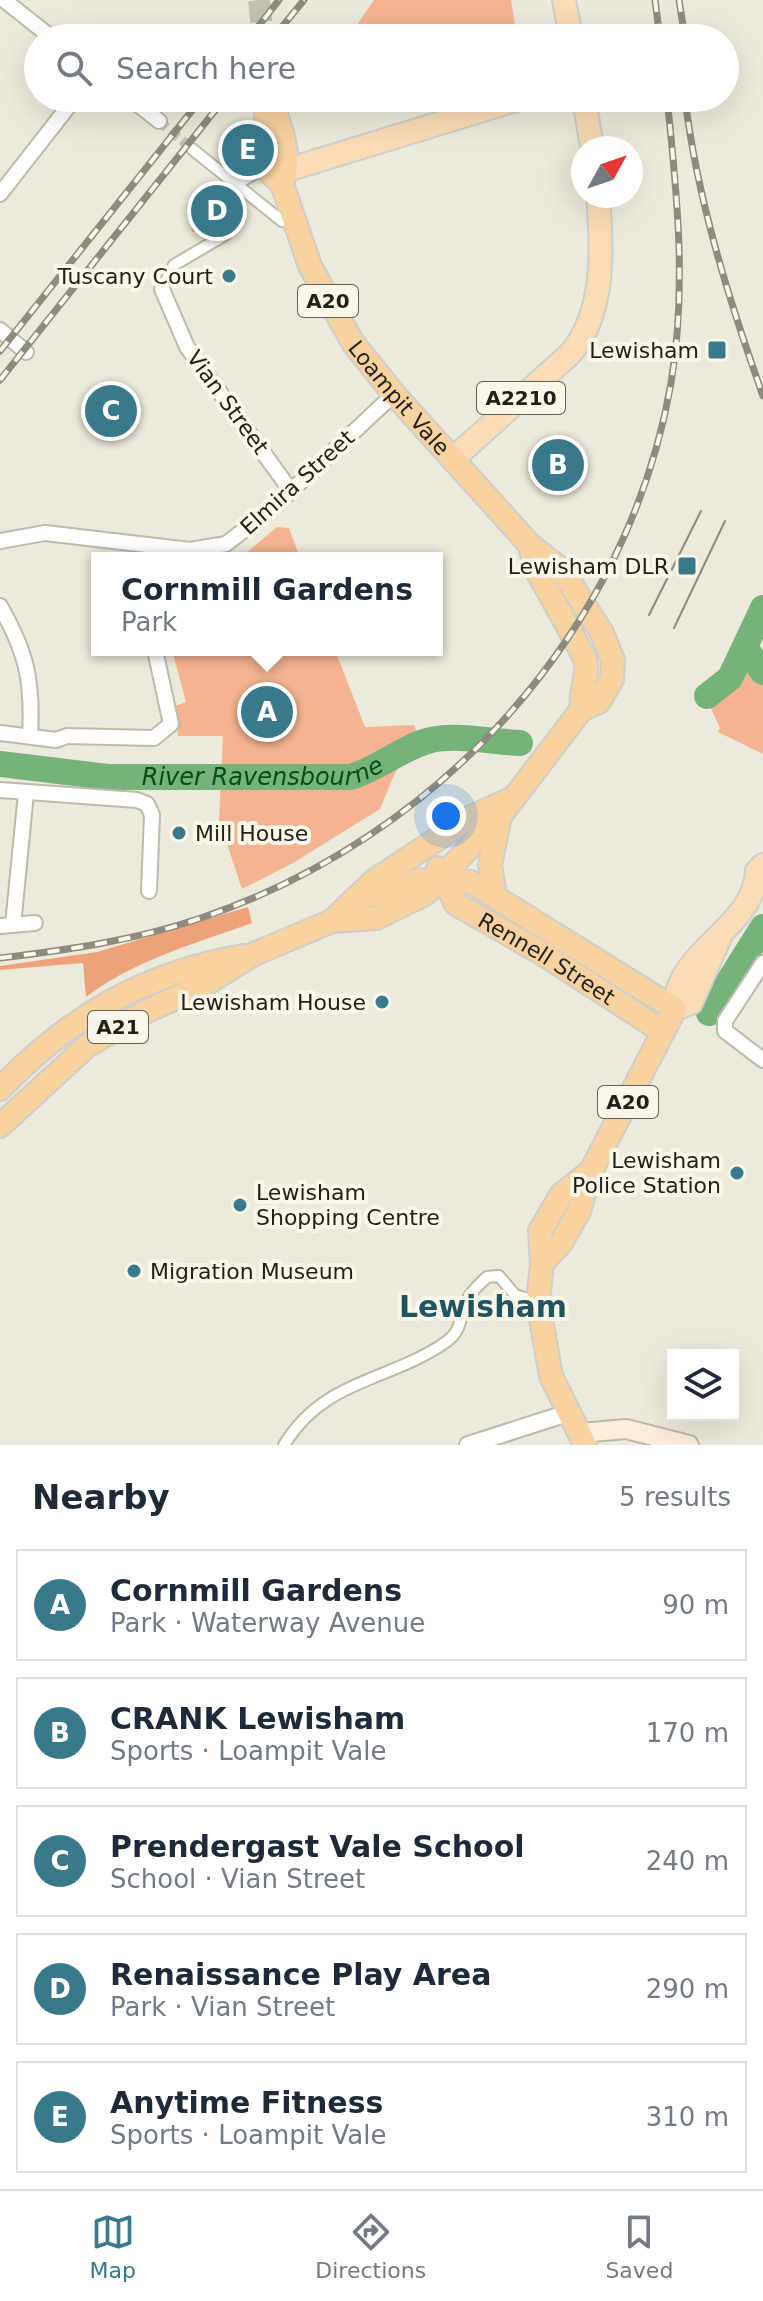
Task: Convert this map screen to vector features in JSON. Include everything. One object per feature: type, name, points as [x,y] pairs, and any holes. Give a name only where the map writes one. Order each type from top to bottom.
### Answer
[{"type":"highway","name":"Loampit Vale","points":[[268,112],[270,173],[284,177],[323,293],[353,343],[394,394],[530,545],[562,570],[610,648],[614,670],[607,690],[599,702],[582,709]]},
{"type":"highway","name":"Rennell Street","points":[[440,879],[510,803],[582,709]]},
{"type":"highway","name":"Rennell Street","points":[[443,837],[469,818],[510,803]]},
{"type":"highway","name":"Rennell Street","points":[[495,895],[490,865],[510,803]]},
{"type":"highway","points":[[440,879],[436,859],[443,837]]},
{"type":"highway","name":"A21","points":[[332,921],[375,880],[443,837]]},
{"type":"highway","name":"Rennell Street","points":[[440,879],[471,882],[495,895],[675,1009]]},
{"type":"highway","name":"Rennell Street","points":[[440,879],[450,896],[466,910],[543,954],[662,1031]]},
{"type":"highway","name":"A21","points":[[354,900],[419,880],[440,879]]},
{"type":"highway","name":"A21","points":[[0,1126],[87,1046],[145,1012],[204,985],[254,954],[332,921],[376,918],[417,900],[440,879]]},
{"type":"highway","name":"A21","points":[[0,1089],[49,1044],[123,993],[195,965],[254,954]]},
{"type":"highway","name":"A20","points":[[583,1439],[551,1376],[538,1302],[542,1263],[561,1243],[579,1211],[591,1171],[675,1009]]},
{"type":"main road","points":[[564,0],[568,24]]},
{"type":"main road","points":[[284,177],[480,112]]},
{"type":"main road","points":[[582,112],[589,136]]},
{"type":"main road","name":"A2210","points":[[453,459],[570,354],[585,334],[598,277],[598,208]]},
{"type":"main road","points":[[675,1009],[691,1003],[720,937],[761,878]]},
{"type":"main road","points":[[583,1439],[626,1429],[689,1445]]},
{"type":"street","points":[[4,0],[34,24]]},
{"type":"street","points":[[0,194],[64,112]]},
{"type":"street","points":[[148,112],[159,121]]},
{"type":"street","points":[[192,149],[282,221]]},
{"type":"street","points":[[235,185],[264,168]]},
{"type":"street","name":"Vian Street","points":[[235,185],[225,235],[174,265],[162,289],[187,347],[291,491]]},
{"type":"street","points":[[0,330],[26,352]]},
{"type":"street","name":"Elmira Street","points":[[0,541],[45,533],[144,551],[190,550],[226,544],[291,491],[394,394]]},
{"type":"street","points":[[0,606],[20,642],[32,683],[30,736]]},
{"type":"street","points":[[0,733],[56,740],[67,736],[147,740],[164,733],[171,724],[170,712],[156,656]]},
{"type":"street","points":[[0,790],[137,800],[147,804],[152,815],[149,891]]},
{"type":"street","points":[[26,793],[7,926],[35,923]]},
{"type":"street","points":[[763,963],[725,1021],[725,1031],[763,1060]]},
{"type":"street","points":[[284,1445],[297,1426],[328,1397],[349,1385],[421,1356],[458,1332],[467,1299],[487,1277],[499,1276],[515,1295],[538,1302]]},
{"type":"street","points":[[468,1445],[568,1413]]},
{"type":"shaded area","points":[[374,0],[511,0],[515,24],[358,24]]},
{"type":"shaded area","points":[[227,194],[219,232],[192,232],[191,226]]},
{"type":"shaded area","points":[[277,527],[289,528],[298,552],[247,552]]},
{"type":"shaded area","points":[[736,636],[756,645],[763,659],[763,754],[718,732],[720,728],[706,698]]},
{"type":"shaded area","points":[[174,656],[337,656],[365,727],[414,725],[418,735],[394,775],[380,809],[293,863],[242,889],[219,820],[223,736],[178,736],[175,706],[186,702]]},
{"type":"shaded area","points":[[248,907],[252,923],[144,963],[86,997],[83,963],[0,970],[0,966],[97,952]]},
{"type":"waterway","name":"River Ravensbourne","points":[[707,696],[730,678],[763,608]]},
{"type":"waterway","points":[[745,648],[763,672]]},
{"type":"waterway","name":"River Ravensbourne","points":[[0,764],[108,777],[350,777],[431,740],[464,738],[520,743]]},
{"type":"waterway","points":[[709,1013],[763,927]]},
{"type":"tunnel","points":[[259,0],[262,24]]},
{"type":"tunnel","points":[[159,121],[192,149]]},
{"type":"tram line","points":[[649,615],[701,511]]},
{"type":"tram line","points":[[674,628],[725,521]]},
{"type":"railway","points":[[260,24],[279,0]]},
{"type":"railway","points":[[284,24],[304,0]]},
{"type":"railway","points":[[655,0],[658,24]]},
{"type":"railway","points":[[679,0],[683,24]]},
{"type":"railway","points":[[0,351],[191,112]]},
{"type":"railway","points":[[0,380],[214,112]]},
{"type":"railway","points":[[0,958],[76,948],[152,932],[201,918],[288,882],[369,836],[443,779],[509,714],[566,641],[613,560],[648,474],[671,383],[679,312],[679,240],[668,112]]},
{"type":"railway","points":[[687,112],[697,174],[716,249],[763,396]]},
{"type":"place","name":"Anytime Fitness","points":[[248,150]]},
{"type":"place","name":"Renaissance Play Area","points":[[217,211]]},
{"type":"place","name":"Tuscany Court","points":[[229,276]]},
{"type":"place","name":"Lewisham","points":[[717,350]]},
{"type":"place","name":"Prendergast Vale School","points":[[111,411]]},
{"type":"place","name":"CRANK Lewisham","points":[[558,465]]},
{"type":"place","name":"Lewisham DLR","points":[[687,566]]},
{"type":"place","name":"Cornmill Gardens","points":[[267,712]]},
{"type":"place","name":"Mill House","points":[[179,833]]},
{"type":"place","name":"Lewisham House","points":[[382,1002]]},
{"type":"place","name":"Lewisham Police Station","points":[[737,1173]]},
{"type":"place","name":"Lewisham Shopping Centre","points":[[240,1205]]},
{"type":"place","name":"Migration Museum","points":[[134,1271]]},
{"type":"district","name":"Lewisham","points":[[483,1307]]}]
